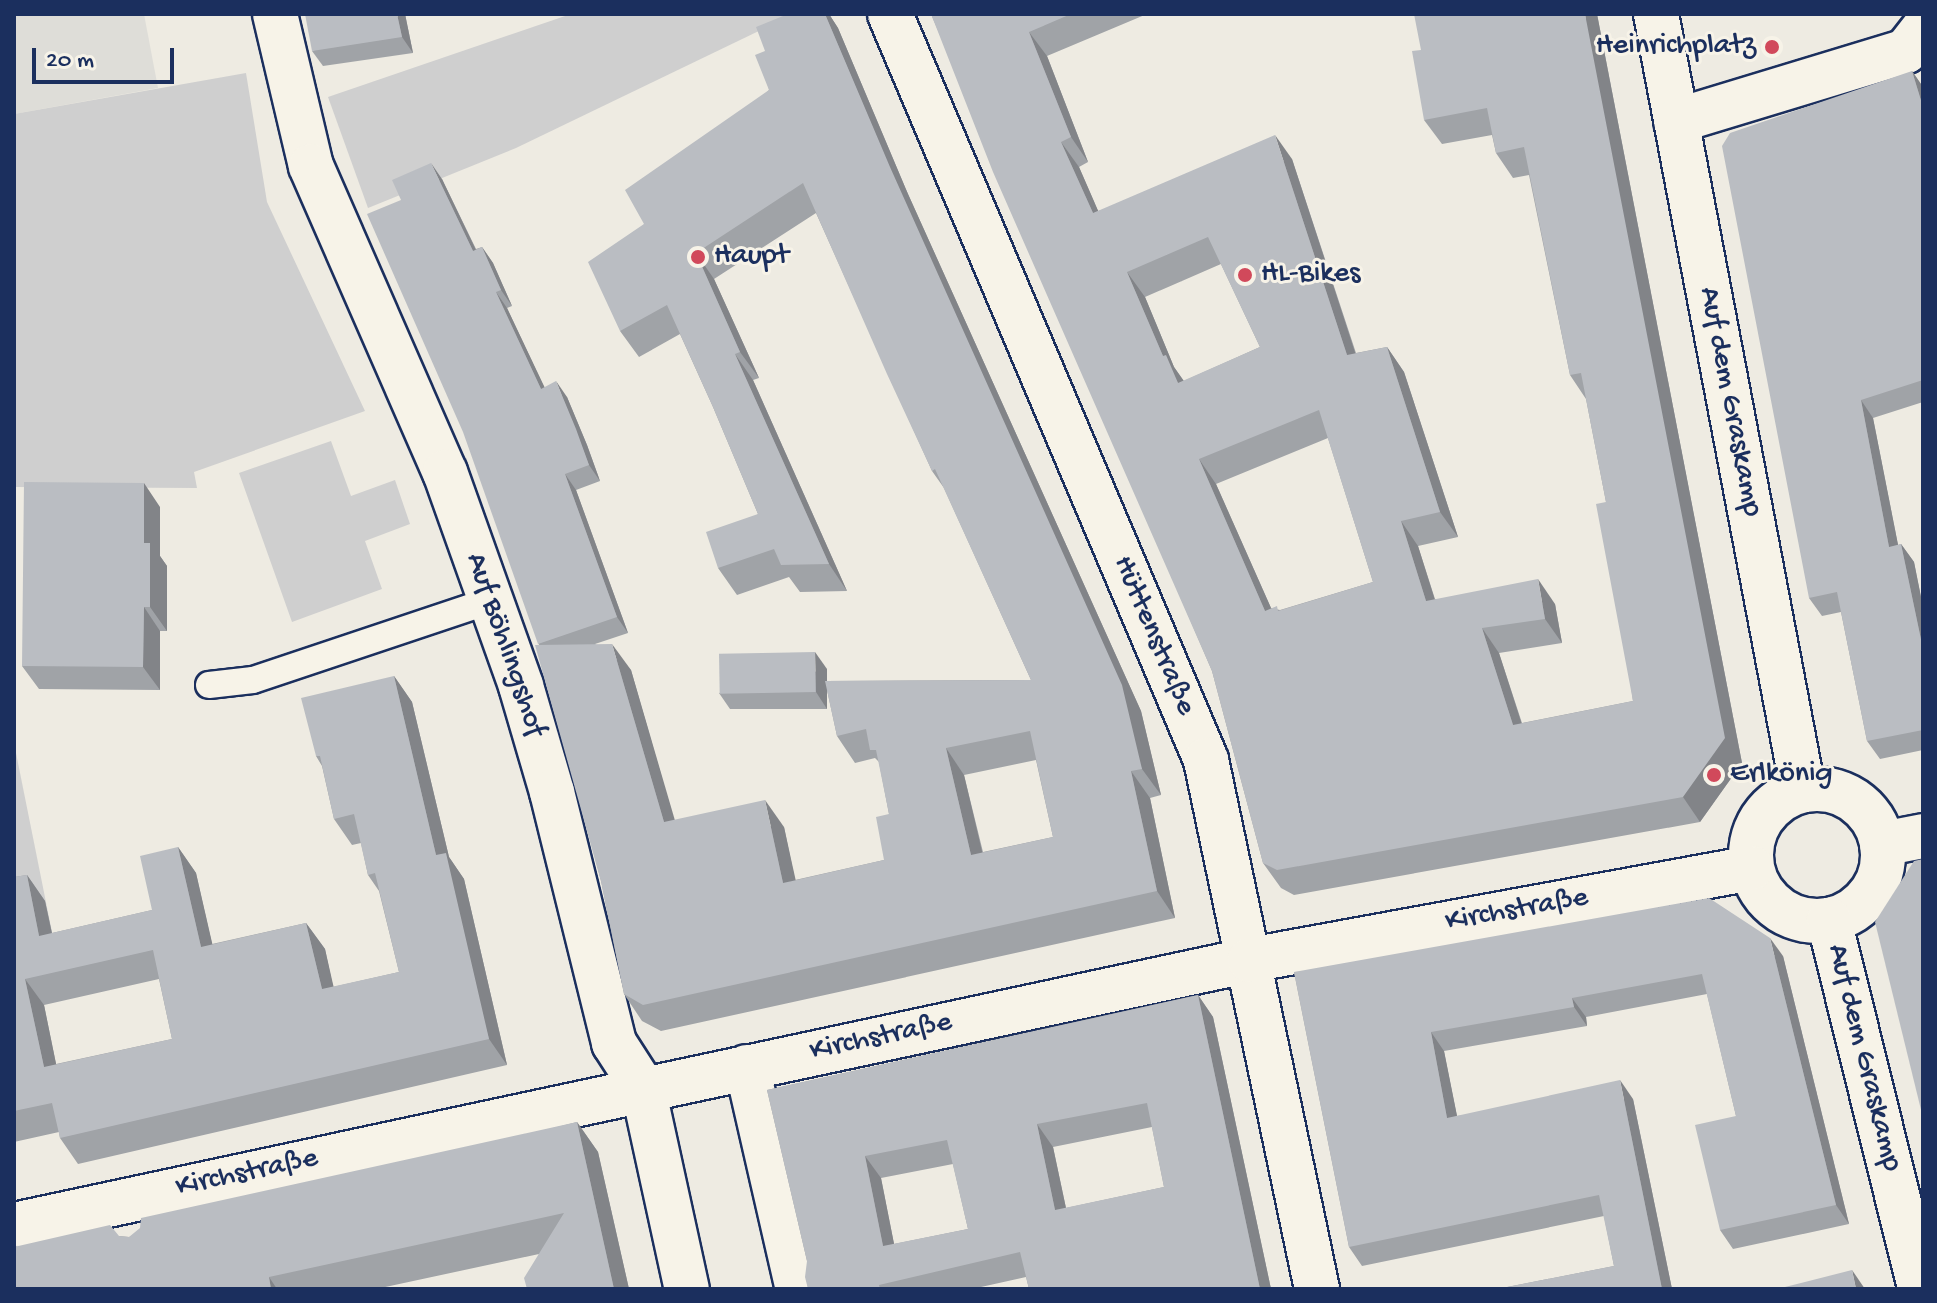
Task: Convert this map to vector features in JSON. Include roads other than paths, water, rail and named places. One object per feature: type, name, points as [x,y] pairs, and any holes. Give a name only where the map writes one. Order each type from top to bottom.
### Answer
[{"type":"street","name":"Auf Böhlingshof","points":[[275,14],[311,166],[381,319],[445,472],[521,686],[552,792],[614,1043],[643,1088],[687,1289]]},
{"type":"street","name":"Hüttenstraße","points":[[890,14],[1206,760],[1317,1289]]},
{"type":"street","name":"Auf dem Graskamp","points":[[1656,14],[1803,790]]},
{"type":"street","points":[[1676,121],[1906,51],[1923,29]]},
{"type":"street","points":[[1803,790],[1824,790],[1844,795],[1862,807],[1875,824],[1902,840],[1883,864],[1877,885],[1864,902],[1847,914],[1829,920],[1807,921],[1787,915],[1770,903],[1758,887],[1752,868],[1751,848],[1756,828],[1767,810],[1783,798],[1803,790]]},
{"type":"street","name":"Kirchstraße","points":[[14,1225],[140,1211],[643,1088],[1250,960],[1752,868]]},
{"type":"street","name":"Auf dem Graskamp","points":[[1829,920],[1920,1289]]},
{"type":"street","points":[[747,1067],[798,1289]]},
{"type":"lane","points":[[209,685],[253,680],[489,601]]},
{"type":"place","name":"Heinrichplatz","points":[[1772,47]]},
{"type":"place","name":"Haupt","points":[[698,257]]},
{"type":"place","name":"HL-Bikes","points":[[1245,275]]},
{"type":"place","name":"Erlkönig","points":[[1714,775]]}]
